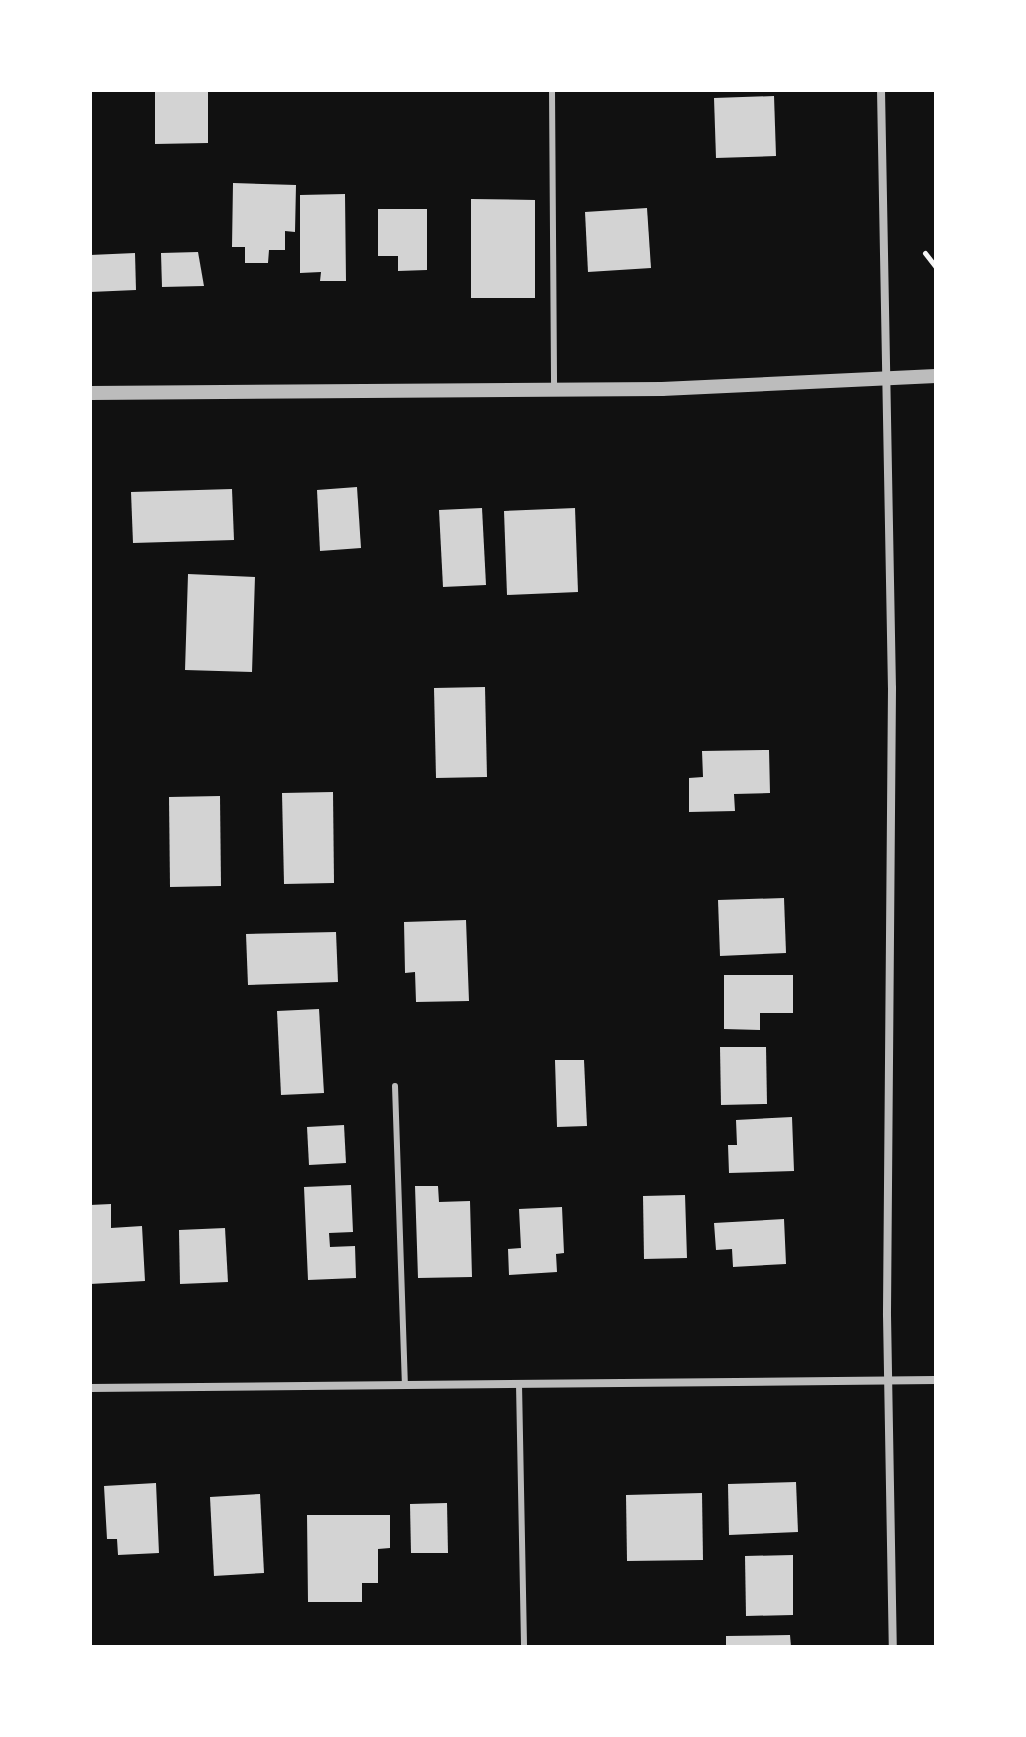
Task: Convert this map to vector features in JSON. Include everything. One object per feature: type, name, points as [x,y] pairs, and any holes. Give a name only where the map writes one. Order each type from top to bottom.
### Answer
[{"type":"street","points":[[881,90],[892,782],[888,1380],[893,1647]]},
{"type":"street","points":[[90,393],[662,389],[936,376]]},
{"type":"street","points":[[90,1388],[936,1380]]},
{"type":"lane","points":[[552,90],[554,390]]},
{"type":"lane","points":[[395,1086],[405,1385]]},
{"type":"lane","points":[[519,1384],[524,1647]]},
{"type":"path","points":[[925,253],[936,267]]},
{"type":"building","points":[[155,90],[208,90],[208,143],[155,144]]},
{"type":"building","points":[[774,96],[776,156],[716,158],[714,98]]},
{"type":"building","points":[[233,183],[296,185],[295,232],[285,231],[285,250],[269,250],[268,263],[245,263],[245,247],[232,247]]},
{"type":"building","points":[[345,194],[346,281],[320,281],[321,272],[300,273],[300,195]]},
{"type":"building","points":[[471,199],[535,200],[535,298],[471,298]]},
{"type":"building","points":[[647,208],[651,268],[588,272],[585,212]]},
{"type":"building","points":[[378,209],[427,209],[427,270],[398,271],[398,256],[378,256]]},
{"type":"building","points":[[198,252],[204,286],[162,287],[161,253]]},
{"type":"building","points":[[135,253],[136,290],[90,292],[90,255]]},
{"type":"building","points":[[357,487],[361,548],[320,551],[317,490]]},
{"type":"building","points":[[232,489],[234,540],[133,543],[131,492]]},
{"type":"building","points":[[482,508],[486,585],[443,587],[439,510]]},
{"type":"building","points":[[575,508],[578,592],[507,595],[504,511]]},
{"type":"building","points":[[188,574],[255,577],[252,672],[185,670]]},
{"type":"building","points":[[485,687],[487,777],[436,778],[434,688]]},
{"type":"building","points":[[769,750],[770,793],[734,794],[735,811],[689,812],[689,778],[703,777],[702,751]]},
{"type":"building","points":[[333,792],[334,883],[284,884],[282,793]]},
{"type":"building","points":[[220,796],[221,886],[170,887],[169,797]]},
{"type":"building","points":[[784,898],[786,953],[720,956],[718,900]]},
{"type":"building","points":[[466,920],[469,1001],[416,1002],[415,972],[405,973],[404,922]]},
{"type":"building","points":[[336,932],[338,982],[248,985],[246,934]]},
{"type":"building","points":[[724,975],[793,975],[793,1013],[760,1013],[760,1030],[724,1029]]},
{"type":"building","points":[[319,1009],[324,1093],[281,1095],[277,1011]]},
{"type":"building","points":[[720,1047],[766,1047],[767,1104],[721,1105]]},
{"type":"building","points":[[555,1060],[584,1060],[587,1126],[557,1127]]},
{"type":"building","points":[[792,1117],[794,1171],[729,1173],[728,1145],[737,1145],[736,1120]]},
{"type":"building","points":[[344,1125],[346,1163],[309,1165],[307,1127]]},
{"type":"building","points":[[351,1185],[353,1232],[329,1233],[330,1247],[355,1246],[356,1278],[308,1280],[304,1187]]},
{"type":"building","points":[[415,1186],[438,1186],[439,1202],[470,1201],[472,1277],[418,1278]]},
{"type":"building","points":[[685,1195],[687,1258],[644,1259],[643,1196]]},
{"type":"building","points":[[111,1204],[111,1228],[142,1226],[145,1281],[90,1284],[90,1205]]},
{"type":"building","points":[[562,1207],[564,1253],[556,1254],[557,1272],[509,1275],[508,1249],[521,1248],[519,1209]]},
{"type":"building","points":[[784,1219],[786,1264],[733,1267],[732,1249],[716,1250],[714,1223]]},
{"type":"building","points":[[225,1228],[228,1282],[180,1284],[179,1230]]},
{"type":"building","points":[[796,1482],[798,1532],[729,1535],[728,1484]]},
{"type":"building","points":[[156,1483],[159,1553],[118,1555],[117,1539],[107,1539],[104,1486]]},
{"type":"building","points":[[702,1493],[703,1560],[627,1561],[626,1495]]},
{"type":"building","points":[[260,1494],[264,1573],[214,1576],[210,1497]]},
{"type":"building","points":[[447,1503],[448,1553],[411,1553],[410,1504]]},
{"type":"building","points":[[307,1515],[390,1515],[390,1548],[378,1549],[378,1583],[362,1583],[362,1602],[308,1602]]},
{"type":"building","points":[[793,1555],[793,1615],[746,1616],[745,1556]]},
{"type":"building","points":[[790,1635],[791,1647],[726,1647],[726,1636]]}]
